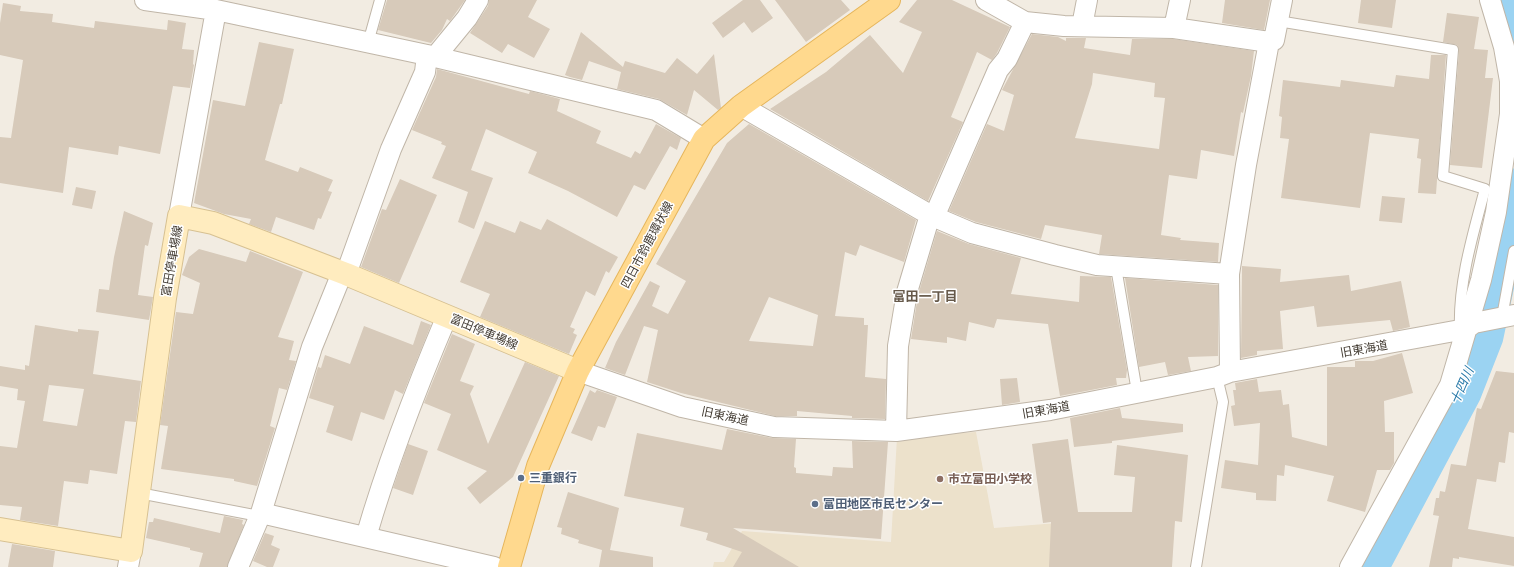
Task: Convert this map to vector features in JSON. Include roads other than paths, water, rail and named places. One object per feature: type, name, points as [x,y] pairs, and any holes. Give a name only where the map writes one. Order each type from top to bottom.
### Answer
[{"type":"main road","name":"四日市鈴鹿環状線","points":[[509,567],[538,466],[578,371],[704,139],[741,106],[889,0]]},
{"type":"main road","name":"富田停車場線","points":[[0,529],[130,559],[165,298],[179,216],[213,223],[344,273],[578,371]]},
{"type":"street","points":[[238,567],[260,515],[312,347],[344,273],[391,149],[431,56],[467,18],[478,0]]},
{"type":"street","points":[[986,0],[1025,22],[1064,26],[1174,28],[1269,42],[1274,40],[1282,0]]},
{"type":"street","points":[[1082,26],[1087,0]]},
{"type":"street","points":[[1174,28],[1180,0]]},
{"type":"street","points":[[1350,567],[1450,385],[1481,280],[1496,212],[1510,114],[1510,81],[1504,47],[1490,0]]},
{"type":"street","points":[[158,1],[216,10],[431,56],[656,110],[704,139]]},
{"type":"street","points":[[179,216],[216,10]]},
{"type":"street","points":[[896,431],[900,338],[907,292],[932,216],[998,70],[1007,59],[1025,22]]},
{"type":"street","points":[[1224,375],[1229,274],[1246,165],[1269,42]]},
{"type":"street","points":[[741,106],[932,216],[972,233],[1097,265],[1229,274]]},
{"type":"street","points":[[366,537],[380,489],[412,399],[447,316]]},
{"type":"street","name":"旧東海道","points":[[578,371],[682,408],[774,426],[896,431],[1042,411],[1467,327],[1505,317]]},
{"type":"street","points":[[260,515],[366,537],[494,567]]},
{"type":"lane","points":[[368,43],[380,0]]},
{"type":"lane","points":[[1278,21],[1453,50],[1443,176],[1485,189],[1471,245],[1459,310],[1467,327]]},
{"type":"lane","points":[[1505,317],[1514,252]]},
{"type":"lane","points":[[1116,266],[1137,392]]},
{"type":"lane","points":[[1196,567],[1223,402],[1224,375]]},
{"type":"lane","points":[[139,493],[260,515]]},
{"type":"waterway","name":"十四川","points":[[1505,0],[1514,34]]},
{"type":"waterway","name":"十四川","points":[[1368,567],[1461,392],[1483,336],[1514,189]]},
{"type":"place","name":"三重銀行","points":[[521,478]]},
{"type":"place","name":"市立富田小学校","points":[[940,479]]},
{"type":"place","name":"富田地区市民センター","points":[[815,504]]},
{"type":"district","name":"富田一丁目","points":[[925,297]]}]
